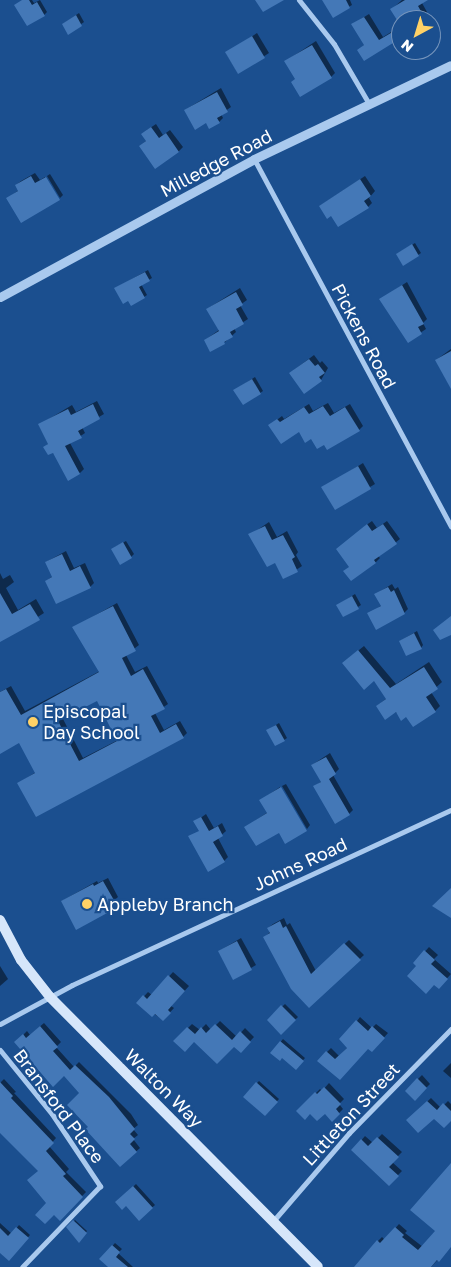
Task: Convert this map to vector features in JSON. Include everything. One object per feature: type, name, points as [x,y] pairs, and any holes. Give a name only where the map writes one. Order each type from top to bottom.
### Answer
[{"type":"main road","name":"Walton Way","points":[[0,920],[21,960],[50,997],[274,1220],[318,1267]]},
{"type":"street","points":[[299,0],[334,44],[369,104]]},
{"type":"street","name":"Milledge Road","points":[[0,297],[254,160],[451,65]]},
{"type":"street","name":"Pickens Road","points":[[254,160],[451,526]]},
{"type":"street","name":"Johns Road","points":[[0,1024],[50,997],[451,810]]},
{"type":"street","name":"Littleton Street","points":[[274,1220],[349,1133],[451,1029]]},
{"type":"street","name":"Bransford Place","points":[[0,1050],[52,1114],[100,1186],[22,1267]]},
{"type":"building","points":[[22,0],[29,0],[32,5],[37,2],[45,16],[27,26],[14,5]]},
{"type":"building","points":[[255,0],[284,0],[263,12]]},
{"type":"building","points":[[322,0],[346,0],[350,8],[333,18]]},
{"type":"building","points":[[405,0],[428,0],[418,6],[420,10],[391,11],[390,9]]},
{"type":"building","points":[[76,15],[82,26],[68,35],[62,24]]},
{"type":"building","points":[[364,17],[379,40],[391,33],[391,44],[364,61],[357,50],[364,45],[351,24]]},
{"type":"building","points":[[252,36],[265,58],[238,74],[225,52]]},
{"type":"building","points":[[312,45],[332,78],[300,97],[291,82],[295,79],[284,61]]},
{"type":"building","points":[[217,92],[228,112],[217,118],[220,123],[209,129],[206,123],[195,130],[184,110]]},
{"type":"building","points":[[151,127],[159,138],[166,133],[179,152],[155,169],[139,146],[146,141],[141,134]]},
{"type":"building","points":[[31,176],[35,183],[46,177],[60,200],[21,223],[6,198],[18,191],[15,185]]},
{"type":"building","points":[[360,179],[371,196],[364,201],[369,208],[338,227],[331,216],[327,219],[319,206]]},
{"type":"building","points":[[412,244],[419,256],[403,266],[396,254]]},
{"type":"building","points":[[145,272],[150,281],[139,287],[145,298],[131,306],[128,301],[123,304],[114,288]]},
{"type":"building","points":[[402,285],[424,324],[418,327],[422,334],[408,343],[379,299]]},
{"type":"building","points":[[236,292],[243,305],[236,309],[244,324],[230,332],[233,337],[224,342],[225,344],[210,352],[204,340],[219,331],[206,309]]},
{"type":"building","points":[[451,351],[451,389],[435,360]]},
{"type":"building","points":[[309,359],[315,366],[318,364],[325,373],[319,377],[322,381],[304,394],[289,373]]},
{"type":"building","points":[[252,379],[261,394],[243,405],[233,390]]},
{"type":"building","points":[[93,404],[100,419],[78,431],[82,438],[65,446],[80,474],[68,481],[53,453],[48,455],[43,447],[48,444],[38,424],[68,409],[71,415]]},
{"type":"building","points":[[323,406],[330,416],[345,407],[360,431],[327,450],[324,445],[317,449],[311,439],[305,443],[299,432],[281,444],[268,425],[277,419],[280,422],[304,407],[309,414]]},
{"type":"building","points":[[358,466],[371,489],[335,510],[321,487]]},
{"type":"building","points":[[367,524],[372,531],[383,524],[397,544],[374,560],[376,563],[351,581],[343,571],[349,567],[336,549]]},
{"type":"building","points":[[265,526],[272,540],[283,535],[295,557],[292,559],[298,572],[283,579],[275,563],[267,567],[248,534]]},
{"type":"building","points":[[123,542],[132,558],[120,565],[111,549]]},
{"type":"building","points":[[62,554],[70,571],[80,566],[91,588],[56,604],[45,581],[52,577],[45,562]]},
{"type":"building","points":[[388,587],[391,592],[394,590],[405,614],[376,630],[367,613],[381,606],[374,594]]},
{"type":"building","points":[[0,593],[12,614],[30,604],[40,620],[0,642]]},
{"type":"building","points":[[352,596],[359,609],[343,617],[336,605]]},
{"type":"building","name":"Episcopal Day School","points":[[113,606],[136,651],[122,658],[131,676],[143,669],[165,709],[151,716],[160,733],[176,724],[184,738],[36,817],[17,783],[35,773],[19,743],[0,754],[0,692],[6,689],[21,715],[99,672],[72,627]],"holes":[[[97,701],[117,741],[79,761],[58,721]]]},
{"type":"building","points":[[451,616],[451,635],[440,640],[433,630]]},
{"type":"building","points":[[414,633],[422,649],[406,656],[399,641]]},
{"type":"building","points":[[358,650],[390,688],[424,667],[438,689],[426,697],[436,712],[413,727],[406,717],[401,721],[396,712],[385,720],[376,706],[386,699],[374,681],[364,690],[342,663]]},
{"type":"building","points":[[276,725],[285,741],[275,746],[266,730]]},
{"type":"building","points":[[326,757],[336,774],[329,779],[350,815],[335,824],[313,786],[321,782],[311,765]]},
{"type":"building","points":[[281,787],[307,831],[285,844],[279,833],[256,846],[244,827],[267,813],[259,800]]},
{"type":"building","points":[[201,817],[209,831],[218,826],[223,836],[213,842],[225,862],[208,872],[188,836],[199,831],[193,821]]},
{"type":"building","name":"Appleby Branch","points":[[103,881],[115,902],[106,907],[109,912],[76,930],[61,901],[93,884],[94,886]]},
{"type":"building","points":[[451,888],[451,918],[432,906]]},
{"type":"building","points":[[280,921],[283,928],[286,926],[311,974],[344,943],[361,960],[309,1008],[291,989],[263,937],[270,933],[267,928]]},
{"type":"building","points":[[237,941],[252,970],[233,980],[218,951]]},
{"type":"building","points":[[424,950],[435,960],[431,964],[448,979],[439,989],[434,985],[426,994],[407,976],[416,966],[413,963]]},
{"type":"building","points":[[168,975],[185,991],[168,1010],[171,1013],[163,1021],[155,1014],[152,1017],[136,1003],[143,995],[147,999]]},
{"type":"building","points":[[281,1005],[296,1020],[281,1035],[267,1020]]},
{"type":"building","points":[[356,1020],[368,1031],[372,1026],[385,1038],[372,1052],[368,1049],[340,1080],[317,1061],[326,1051],[335,1059],[347,1048],[339,1039]]},
{"type":"building","points":[[215,1024],[232,1040],[240,1031],[251,1042],[241,1053],[234,1047],[217,1064],[194,1042],[185,1052],[173,1041],[187,1027],[195,1034],[201,1027],[206,1033]]},
{"type":"building","points":[[40,1026],[58,1047],[53,1051],[70,1070],[75,1065],[109,1097],[135,1129],[130,1134],[135,1139],[130,1144],[137,1152],[120,1167],[85,1129],[88,1127],[67,1105],[79,1093],[64,1076],[53,1087],[14,1042],[23,1034],[26,1038]]},
{"type":"building","points":[[280,1041],[304,1061],[296,1070],[282,1058],[280,1061],[270,1053]]},
{"type":"building","points":[[417,1078],[427,1088],[415,1101],[405,1091]]},
{"type":"building","points":[[0,1082],[13,1096],[11,1098],[54,1143],[46,1151],[66,1174],[63,1176],[83,1197],[60,1221],[54,1215],[45,1224],[35,1215],[46,1203],[27,1180],[38,1171],[0,1133]]},
{"type":"building","points":[[256,1082],[278,1102],[265,1116],[243,1097]]},
{"type":"building","points":[[324,1087],[341,1104],[336,1109],[340,1114],[332,1122],[325,1114],[317,1121],[310,1114],[305,1120],[296,1111],[315,1092],[317,1094]]},
{"type":"building","points":[[427,1101],[437,1110],[443,1103],[451,1111],[451,1121],[444,1128],[434,1119],[418,1133],[406,1120]]},
{"type":"building","points":[[377,1137],[399,1157],[389,1167],[399,1176],[389,1186],[351,1150],[361,1139],[368,1146]]},
{"type":"building","points":[[451,1163],[451,1247],[439,1262],[437,1260],[431,1267],[354,1267],[377,1240],[380,1243],[395,1227],[404,1235],[402,1237],[418,1250],[435,1231],[410,1210]]},
{"type":"building","points":[[133,1186],[153,1208],[139,1221],[126,1206],[122,1210],[115,1202]]},
{"type":"building","points":[[73,1220],[87,1233],[79,1243],[66,1227]]},
{"type":"building","points":[[16,1227],[29,1238],[9,1261],[0,1253],[0,1228],[8,1236]]},
{"type":"building","points":[[112,1245],[120,1252],[116,1257],[128,1267],[108,1267],[99,1259]]},
{"type":"place","name":"Episcopal Day School","points":[[33,722]]},
{"type":"place","name":"Appleby Branch","points":[[87,904]]}]
